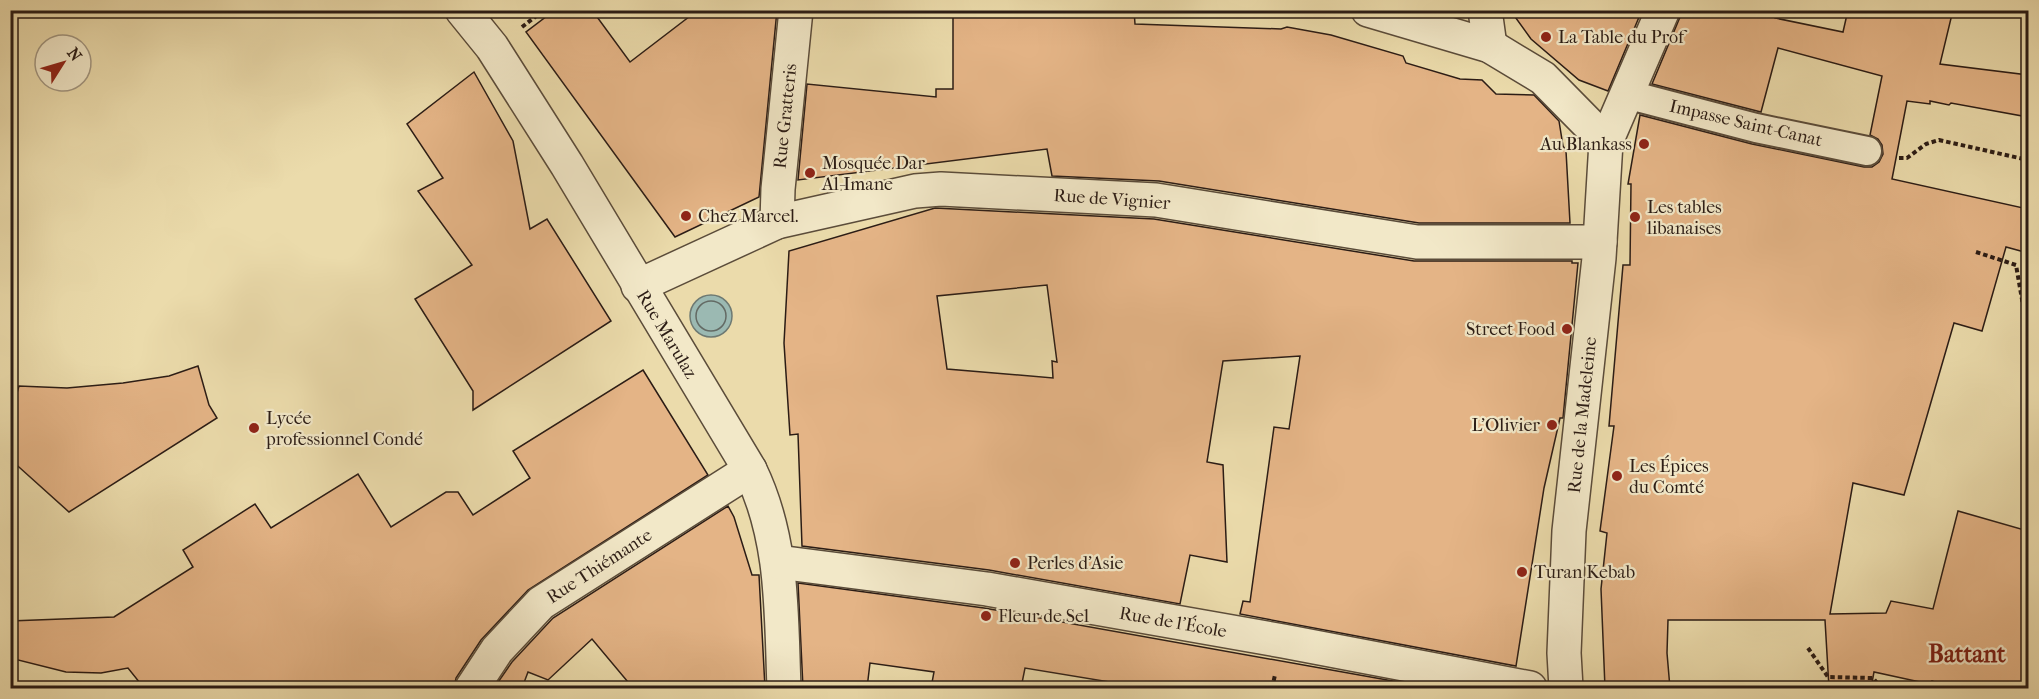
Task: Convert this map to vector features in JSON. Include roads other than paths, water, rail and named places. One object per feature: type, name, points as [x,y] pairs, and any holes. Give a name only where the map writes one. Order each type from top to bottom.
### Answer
[{"type":"street","name":"Rue Marulaz","points":[[462,10],[492,47],[554,145],[750,470],[763,497],[778,562],[784,688]]},
{"type":"street","name":"Rue Gratteris","points":[[777,222],[778,189],[796,10]]},
{"type":"street","points":[[1368,10],[1490,46],[1543,78],[1606,142]]},
{"type":"street","points":[[1485,10],[1490,46]]},
{"type":"street","name":"Rue de la Madeleine","points":[[1566,688],[1564,652],[1569,531],[1600,242],[1606,142],[1626,91],[1663,10]]},
{"type":"street","name":"Impasse Saint-Canat","points":[[1626,91],[1641,98],[1756,128],[1867,151]]},
{"type":"street","name":"Rue de Vignier","points":[[638,286],[777,222],[915,191],[941,189],[1156,200],[1417,242],[1600,242]]},
{"type":"street","name":"Rue Thiémante","points":[[472,688],[497,650],[542,603],[750,470]]},
{"type":"street","name":"Rue de l'École","points":[[778,562],[987,589],[1283,641],[1530,688]]},
{"type":"water","points":[[711,295],[726,301],[732,316],[726,331],[711,337],[696,331],[690,316],[696,301]]},
{"type":"place","name":"La Table du Prof","points":[[1546,37]]},
{"type":"place","name":"Au Blankass","points":[[1644,144]]},
{"type":"place","name":"Mosquée Dar Al-Imane","points":[[810,173]]},
{"type":"place","name":"Chez Marcel.","points":[[686,216]]},
{"type":"place","name":"Les tables libanaises","points":[[1635,217]]},
{"type":"place","name":"Street Food","points":[[1567,329]]},
{"type":"place","name":"L'Olivier","points":[[1552,425]]},
{"type":"place","name":"Lycée professionnel Condé","points":[[254,428]]},
{"type":"place","name":"Les Épices du Comté","points":[[1617,476]]},
{"type":"place","name":"Perles d'Asie","points":[[1015,563]]},
{"type":"place","name":"Turan Kebab","points":[[1522,572]]},
{"type":"place","name":"Fleur de Sel","points":[[986,616]]},
{"type":"district","name":"Battant","points":[[1967,654]]}]
